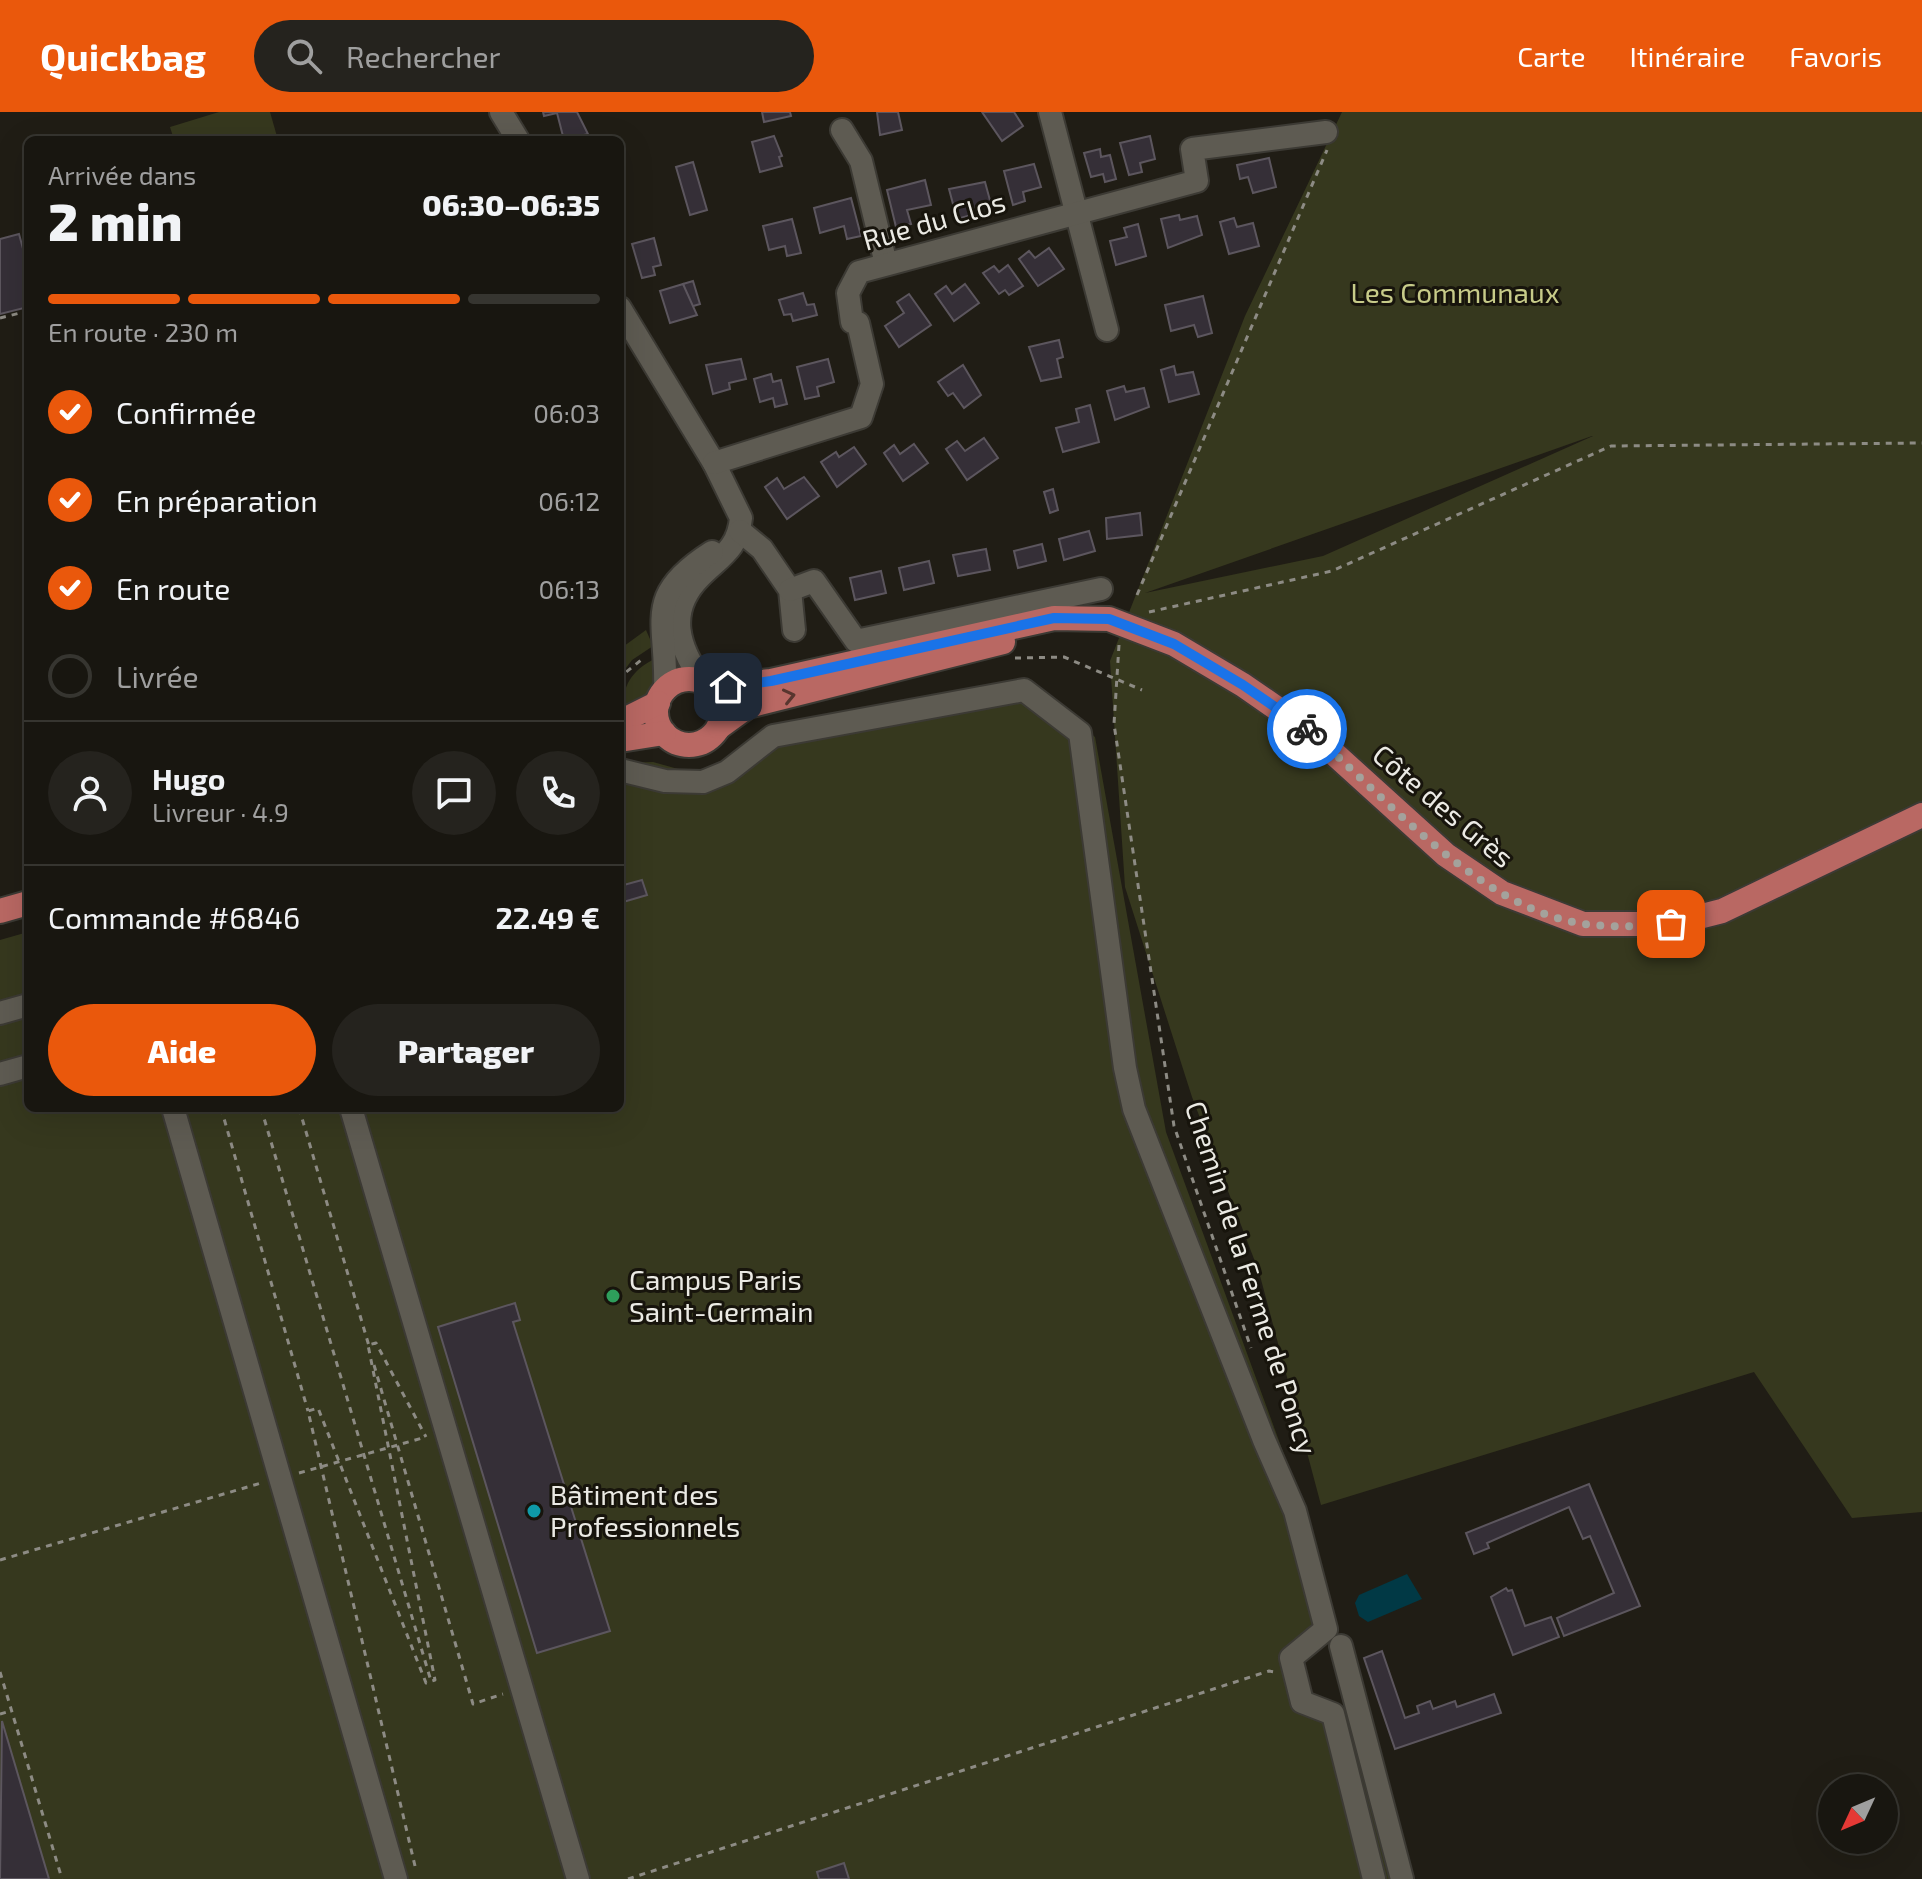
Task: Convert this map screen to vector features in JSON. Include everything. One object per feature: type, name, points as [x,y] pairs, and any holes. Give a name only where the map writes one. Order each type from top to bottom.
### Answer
[{"type":"main road","name":"Côte des Grès","points":[[707,685],[771,681],[1054,618],[1109,619],[1174,644],[1243,685],[1308,730],[1446,855],[1490,886],[1545,912],[1583,924],[1671,924],[1722,911],[1922,815]]},
{"type":"main road","name":"Côte des Grès","points":[[719,727],[748,706],[948,658],[1030,634],[1069,627],[1120,632],[1174,644]]},
{"type":"main road","points":[[624,720],[661,697],[680,681],[707,685],[722,706],[719,727],[713,736],[693,745],[672,740],[664,733],[656,713],[661,697]]},
{"type":"main road","points":[[624,739],[664,733]]},
{"type":"main road","points":[[0,911],[24,904]]},
{"type":"street","points":[[501,112],[516,136]]},
{"type":"street","points":[[1050,112],[1107,330]]},
{"type":"street","points":[[842,130],[861,161],[886,264]]},
{"type":"street","name":"Rue du Clos","points":[[714,463],[861,417],[872,384],[858,323],[852,322],[848,293],[859,272],[1197,181],[1192,149],[1329,136]]},
{"type":"street","points":[[624,315],[714,463],[741,518],[733,550],[701,576],[687,593],[677,622],[680,645],[707,685]]},
{"type":"street","points":[[738,533],[762,549],[790,590],[794,630]]},
{"type":"street","points":[[661,697],[662,608],[671,586],[688,567],[738,533]]},
{"type":"street","points":[[790,590],[814,581],[856,641],[1101,589]]},
{"type":"street","points":[[624,771],[665,781],[703,782],[727,772],[773,736],[1024,690],[1080,733],[1125,1068],[1134,1109],[1295,1511],[1326,1629],[1291,1658],[1293,1674],[1302,1702],[1333,1714],[1374,1879]]},
{"type":"street","points":[[0,1013],[24,1006]]},
{"type":"street","points":[[0,1074],[24,1067]]},
{"type":"street","points":[[174,1112],[396,1879]]},
{"type":"street","points":[[352,1112],[436,1434],[521,1688],[578,1879]]},
{"type":"street","points":[[1341,1646],[1402,1879]]},
{"type":"path","points":[[1137,595],[1329,136]]},
{"type":"path","points":[[0,318],[24,312]]},
{"type":"path","points":[[1141,614],[1332,571],[1611,446],[1922,443]]},
{"type":"path","name":"Chemin de la Ferme de Poncy","points":[[1120,632],[1114,724],[1174,1126],[1256,1362]]},
{"type":"path","points":[[624,677],[635,664],[656,652]]},
{"type":"path","points":[[222,1112],[308,1411],[418,1879]]},
{"type":"path","points":[[262,1112],[431,1681]]},
{"type":"path","points":[[300,1112],[473,1704],[521,1688]]},
{"type":"path","points":[[0,1560],[436,1434],[376,1343],[368,1345]]},
{"type":"path","points":[[308,1411],[318,1408],[422,1674],[426,1683],[435,1680],[368,1345]]},
{"type":"path","points":[[628,1879],[1269,1671],[1293,1674]]},
{"type":"path","points":[[0,1672],[62,1879]]},
{"type":"path","points":[[0,1714],[11,1711]]},
{"type":"green space","points":[[219,112],[270,112],[277,136],[173,136],[170,127]]},
{"type":"green space","name":"Les Communaux","points":[[1342,112],[1922,112],[1922,1512],[1852,1518],[1754,1372],[1321,1505],[1259,1272],[1192,1097],[1125,887],[1110,661],[1245,316]],"holes":[[[1593,436],[1323,556],[1145,593]]]},
{"type":"green space","points":[[646,630],[653,646],[632,660],[624,671],[624,646]]},
{"type":"green space","points":[[659,657],[652,691],[624,708],[625,691],[632,676]]},
{"type":"green space","name":"Campus Paris Saint-Germain","points":[[1036,690],[1095,737],[1166,1132],[1286,1460],[1333,1630],[1296,1664],[1308,1696],[1341,1708],[1348,1728],[1356,1730],[1395,1879],[0,1879],[0,940],[24,933],[24,1112],[624,1112],[624,763],[653,762],[696,774],[735,756],[750,739],[786,724]]},
{"type":"water","points":[[1407,1574],[1422,1599],[1368,1622],[1359,1616],[1355,1603],[1359,1595]]},
{"type":"building","points":[[543,112],[577,112],[588,134],[563,136],[557,113],[544,116]]},
{"type":"building","points":[[762,112],[790,112],[791,116],[764,122]]},
{"type":"building","points":[[877,112],[898,112],[902,130],[880,135]]},
{"type":"building","points":[[982,112],[1014,112],[1023,126],[1002,141]]},
{"type":"building","points":[[774,136],[782,156],[779,157],[782,166],[760,172],[752,142]]},
{"type":"building","points":[[1150,136],[1155,159],[1140,163],[1142,172],[1129,175],[1120,143]]},
{"type":"building","points":[[1100,149],[1101,157],[1110,155],[1116,179],[1105,182],[1103,174],[1091,177],[1084,153]]},
{"type":"building","points":[[1269,158],[1276,187],[1253,193],[1248,177],[1240,179],[1237,165]]},
{"type":"building","points":[[693,162],[707,210],[690,215],[676,167]]},
{"type":"building","points":[[1034,164],[1041,187],[1023,192],[1025,201],[1013,205],[1004,171]]},
{"type":"building","points":[[925,180],[931,205],[907,210],[911,224],[896,227],[887,190]]},
{"type":"building","points":[[985,182],[991,204],[973,208],[975,214],[957,219],[949,189]]},
{"type":"building","points":[[851,198],[861,236],[847,239],[844,226],[820,233],[814,208]]},
{"type":"building","points":[[1179,215],[1180,220],[1197,216],[1202,235],[1168,248],[1161,219]]},
{"type":"building","points":[[1234,218],[1237,227],[1253,223],[1259,246],[1229,254],[1220,222]]},
{"type":"building","points":[[792,219],[801,253],[787,256],[785,246],[769,250],[763,226]]},
{"type":"building","points":[[1138,224],[1146,256],[1116,265],[1110,241],[1127,237],[1124,228]]},
{"type":"building","points":[[19,234],[24,252],[24,308],[0,314],[0,239]]},
{"type":"building","points":[[654,238],[661,265],[653,267],[655,275],[642,278],[632,244]]},
{"type":"building","points":[[1049,248],[1064,269],[1038,286],[1019,259],[1029,251],[1035,258]]},
{"type":"building","points":[[1008,265],[1023,286],[1009,295],[1005,290],[999,294],[983,273],[994,266],[999,272]]},
{"type":"building","points":[[693,281],[700,304],[690,307],[683,284]]},
{"type":"building","points":[[683,284],[697,315],[670,323],[660,291]]},
{"type":"building","points":[[965,284],[979,303],[954,321],[935,294],[946,286],[952,294]]},
{"type":"building","points":[[803,293],[807,305],[814,304],[817,315],[793,321],[791,314],[784,315],[779,300]]},
{"type":"building","points":[[909,294],[931,325],[899,347],[885,326],[904,313],[897,302]]},
{"type":"building","points":[[1203,296],[1212,333],[1198,337],[1194,325],[1171,331],[1165,305]]},
{"type":"building","points":[[1059,340],[1063,357],[1057,359],[1061,377],[1041,381],[1029,347]]},
{"type":"building","points":[[741,359],[746,379],[729,383],[730,389],[713,394],[706,365]]},
{"type":"building","points":[[828,359],[834,382],[817,387],[819,396],[805,399],[797,367]]},
{"type":"building","points":[[963,365],[981,395],[964,408],[953,393],[948,396],[938,382]]},
{"type":"building","points":[[1174,366],[1176,375],[1193,372],[1199,394],[1169,402],[1161,370]]},
{"type":"building","points":[[771,374],[773,382],[781,380],[787,404],[775,407],[773,398],[760,402],[754,379]]},
{"type":"building","points":[[1124,386],[1126,392],[1144,388],[1149,407],[1115,420],[1107,391]]},
{"type":"building","points":[[1090,405],[1099,442],[1063,452],[1056,428],[1079,422],[1076,409]]},
{"type":"building","points":[[984,438],[998,458],[967,480],[946,449],[957,441],[965,451]]},
{"type":"building","points":[[914,444],[928,463],[903,481],[884,453],[894,445],[900,454]]},
{"type":"building","points":[[854,447],[866,464],[837,487],[821,462],[836,452],[839,457]]},
{"type":"building","points":[[804,477],[819,496],[787,519],[765,487],[777,478],[784,489]]},
{"type":"building","points":[[1053,489],[1058,510],[1050,513],[1044,492]]},
{"type":"building","points":[[1140,513],[1142,535],[1107,539],[1106,518]]},
{"type":"building","points":[[1089,531],[1095,551],[1064,560],[1059,539]]},
{"type":"building","points":[[1042,544],[1046,561],[1018,568],[1014,551]]},
{"type":"building","points":[[986,549],[990,570],[958,576],[953,555]]},
{"type":"building","points":[[929,561],[934,583],[904,590],[899,568]]},
{"type":"building","points":[[881,571],[886,593],[855,600],[850,578]]},
{"type":"building","points":[[642,880],[647,895],[624,902],[624,885]]},
{"type":"building","name":"Bâtiment des Professionnels","points":[[515,1303],[520,1320],[513,1322],[610,1631],[537,1653],[438,1327]]},
{"type":"building","points":[[1589,1484],[1640,1606],[1564,1636],[1557,1618],[1614,1593],[1590,1536],[1583,1539],[1569,1507],[1487,1543],[1489,1548],[1474,1554],[1466,1533]]},
{"type":"building","points":[[1506,1588],[1512,1590],[1525,1626],[1551,1617],[1559,1637],[1513,1655],[1491,1597]]},
{"type":"building","points":[[1382,1651],[1405,1718],[1419,1713],[1417,1706],[1430,1701],[1433,1709],[1455,1701],[1457,1707],[1494,1694],[1501,1713],[1395,1749],[1364,1658]]},
{"type":"building","points":[[2,1721],[49,1879],[0,1879]]},
{"type":"building","points":[[844,1863],[849,1879],[819,1879],[817,1872]]},
{"type":"way so far","points":[[1307,729],[1446,855],[1502,893],[1583,924],[1671,924]]},
{"type":"place","name":"Campus Paris Saint-Germain","points":[[613,1296]]},
{"type":"place","name":"Bâtiment des Professionnels","points":[[534,1511]]},
{"type":"route","points":[[728,687],[771,681],[1054,618],[1109,619],[1174,644],[1243,685],[1307,729]]}]
